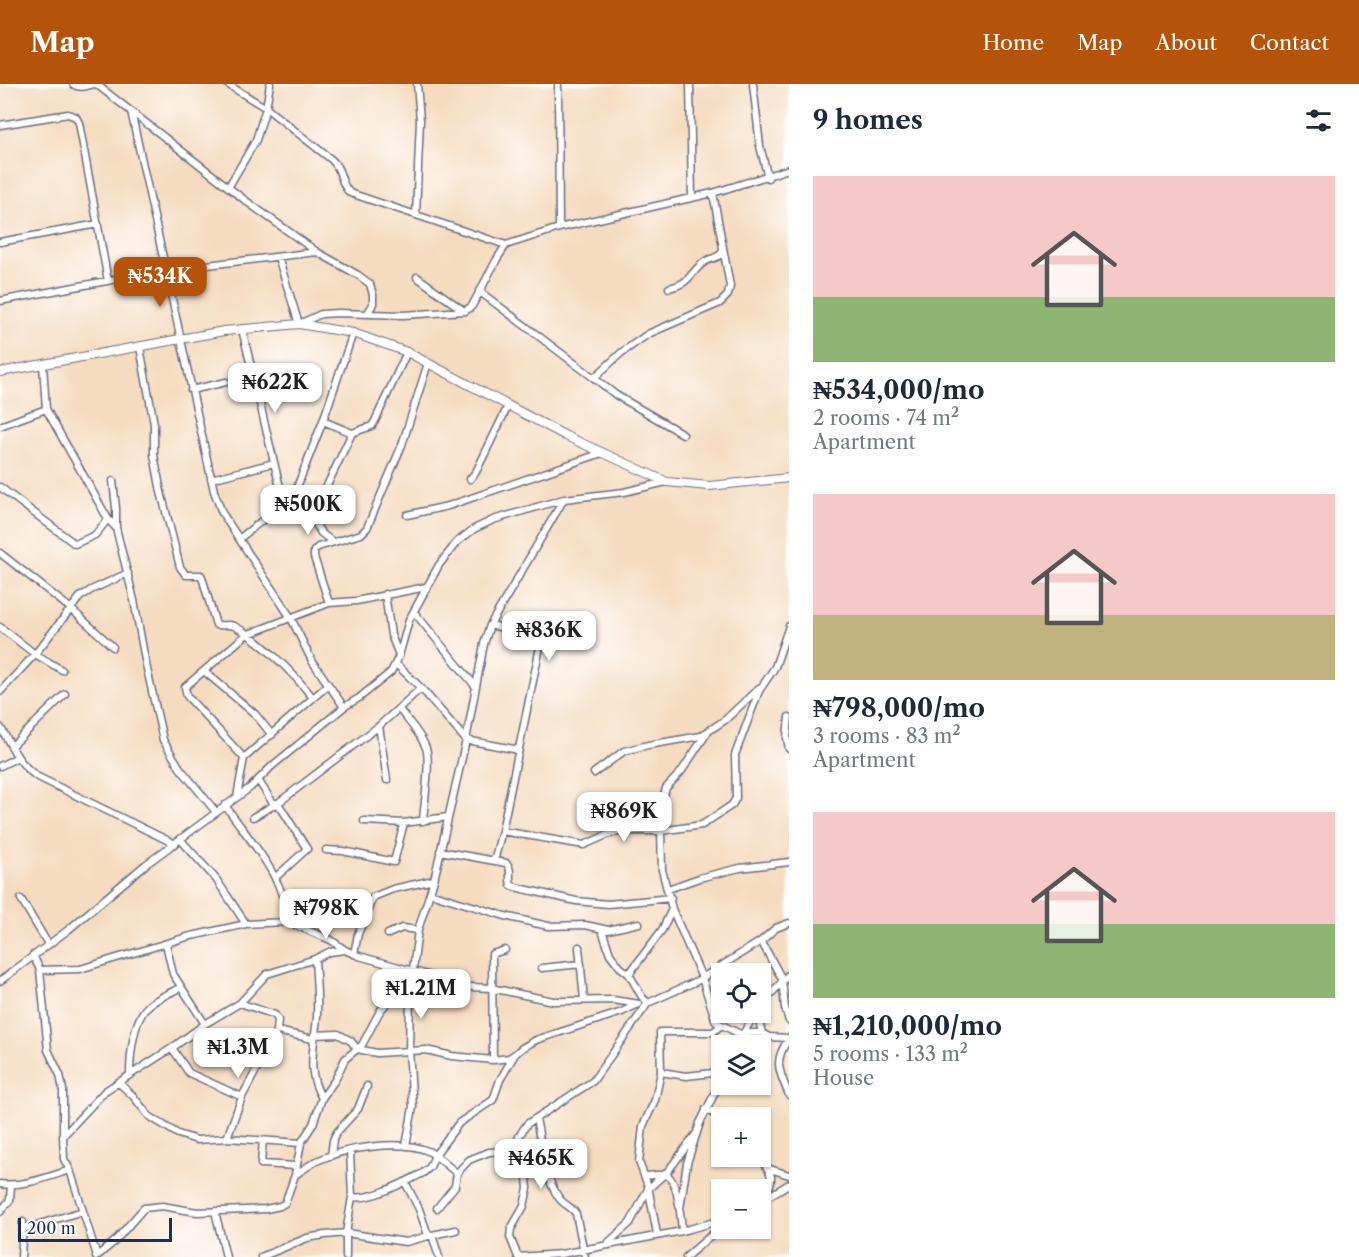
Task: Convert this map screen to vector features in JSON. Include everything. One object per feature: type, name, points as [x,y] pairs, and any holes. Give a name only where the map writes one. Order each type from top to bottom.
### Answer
[{"type":"street","points":[[73,84],[85,87],[95,84],[317,252],[370,284],[373,304],[368,313]]},
{"type":"street","points":[[227,84],[266,108],[339,167],[344,188],[350,193],[506,245],[559,228],[713,193],[789,169]]},
{"type":"street","points":[[229,186],[256,140],[266,108],[270,84]]},
{"type":"street","points":[[416,215],[420,120],[417,84]]},
{"type":"street","points":[[558,84],[559,228]]},
{"type":"street","points":[[690,84],[692,198]]},
{"type":"street","points":[[753,84],[760,146],[768,177]]},
{"type":"street","points":[[131,111],[211,479],[222,513],[291,618],[312,662],[344,707]]},
{"type":"street","points":[[0,125],[68,114],[76,117],[108,281]]},
{"type":"street","points":[[594,378],[648,334],[720,303],[728,295],[730,274],[723,251],[713,193]]},
{"type":"street","points":[[0,242],[98,224]]},
{"type":"street","points":[[299,324],[321,314],[403,315],[465,311],[472,306],[506,245]]},
{"type":"street","points":[[669,288],[685,283],[705,261],[718,258],[723,251]]},
{"type":"street","points":[[0,301],[165,270],[317,252]]},
{"type":"street","points":[[278,257],[299,324]]},
{"type":"street","points":[[417,277],[465,311]]},
{"type":"street","points":[[479,291],[616,395],[683,434]]},
{"type":"street","points":[[0,372],[242,329],[299,324],[354,333],[406,352],[602,453],[667,482]]},
{"type":"street","points":[[242,329],[284,504]]},
{"type":"street","points":[[239,539],[294,495],[354,333]]},
{"type":"street","points":[[140,347],[154,424],[154,455],[180,567],[186,575],[201,575],[216,625],[232,626],[246,635],[296,676],[313,698]]},
{"type":"street","points":[[323,421],[352,433],[372,426],[406,352]]},
{"type":"street","points":[[329,603],[314,551],[318,547],[361,534],[367,528],[402,445],[428,363]]},
{"type":"street","points":[[43,365],[46,409],[108,519],[116,528]]},
{"type":"street","points":[[191,390],[226,382]]},
{"type":"street","points":[[470,479],[476,472],[508,405]]},
{"type":"street","points":[[0,426],[46,409]]},
{"type":"street","points":[[333,542],[321,533],[314,521],[323,494],[352,433]]},
{"type":"street","points":[[407,515],[448,507],[602,453]]},
{"type":"street","points":[[211,479],[274,463]]},
{"type":"street","points":[[0,981],[68,930],[145,865],[237,797],[344,707],[386,677],[396,664],[409,620],[439,565],[457,542],[474,529],[492,520],[564,499],[624,492],[667,482],[709,486],[789,478]]},
{"type":"street","points":[[113,481],[116,528],[128,573],[155,711],[164,740],[180,768],[216,812]]},
{"type":"street","points":[[0,487],[75,544],[95,535],[108,519]]},
{"type":"street","points":[[406,1146],[413,1107],[409,1051],[411,987],[418,930],[434,880],[490,625],[564,499]]},
{"type":"street","points":[[0,553],[70,608],[113,647]]},
{"type":"street","points":[[0,692],[35,654],[80,597],[128,573]]},
{"type":"street","points":[[244,758],[184,692],[185,687],[246,635],[329,603],[356,601],[426,587]]},
{"type":"street","points":[[385,594],[391,634],[399,656]]},
{"type":"street","points":[[414,612],[476,687]]},
{"type":"street","points":[[490,625],[535,635],[541,642],[494,861]]},
{"type":"street","points":[[502,831],[584,845],[622,831],[636,829],[661,831],[702,825],[735,802],[737,790],[735,755],[751,710],[775,667],[789,626]]},
{"type":"street","points":[[0,627],[35,654],[62,670]]},
{"type":"street","points":[[396,664],[421,688],[466,740],[519,750]]},
{"type":"street","points":[[204,670],[255,714],[272,735]]},
{"type":"street","points":[[594,773],[624,751],[689,739],[707,733],[725,720],[764,684]]},
{"type":"street","points":[[237,797],[244,758],[328,685]]},
{"type":"street","points":[[253,817],[277,803],[379,726],[421,688]]},
{"type":"street","points":[[12,746],[65,694]]},
{"type":"street","points":[[399,708],[427,749],[423,820]]},
{"type":"street","points":[[789,717],[787,738],[789,749]]},
{"type":"street","points":[[379,726],[387,780]]},
{"type":"street","points":[[0,727],[12,746],[16,758],[36,776],[178,841],[216,879],[246,924]]},
{"type":"street","points":[[707,733],[681,772],[666,788],[660,810],[662,870],[672,909],[702,978],[719,1025],[742,1034],[762,1033],[769,1037],[789,1039],[778,1065],[789,1095]]},
{"type":"street","points":[[0,765],[16,758]]},
{"type":"street","points":[[258,780],[273,803],[277,803],[307,849],[276,877]]},
{"type":"street","points":[[225,806],[276,877],[285,903],[288,922]]},
{"type":"street","points":[[364,821],[404,823],[448,817]]},
{"type":"street","points":[[326,850],[394,862],[404,823]]},
{"type":"street","points":[[440,852],[506,863],[510,866],[511,885],[576,901],[608,904],[670,898]]},
{"type":"street","points":[[668,889],[699,878],[740,868],[789,862]]},
{"type":"street","points":[[354,954],[358,934],[373,897],[393,889],[434,880]]},
{"type":"street","points":[[430,893],[505,916],[548,926],[585,925],[608,930],[639,923]]},
{"type":"street","points":[[21,899],[48,944]]},
{"type":"street","points":[[629,974],[662,930],[672,909]]},
{"type":"street","points":[[40,970],[80,969],[187,937],[246,924],[288,922],[331,940],[354,954],[452,983],[491,988],[553,1001],[613,1000],[644,1004]]},
{"type":"street","points":[[277,1031],[313,1037],[338,1034],[351,1041],[357,1049],[376,1053],[426,1050],[452,1056],[493,1060],[509,1058],[536,1040],[644,1004],[702,978],[761,941],[776,928],[789,923]]},
{"type":"street","points":[[388,934],[402,928],[418,930]]},
{"type":"street","points":[[602,930],[610,954],[629,974],[644,1004],[593,1081],[527,1124],[519,1136],[517,1147],[526,1170],[528,1188],[524,1206],[511,1229],[510,1237],[518,1257],[561,1254],[682,1231],[711,1223]]},
{"type":"street","points":[[761,941],[782,979],[785,1008],[789,1021]]},
{"type":"street","points":[[166,944],[173,974],[206,1024]]},
{"type":"street","points":[[579,947],[584,1000]]},
{"type":"street","points":[[63,1136],[105,1091],[240,1003],[267,974],[315,959],[329,952],[345,950]]},
{"type":"street","points":[[493,1060],[492,954],[505,950]]},
{"type":"street","points":[[33,956],[40,970],[48,1050],[60,1075],[63,1090],[64,1159],[70,1170],[97,1257],[114,1242],[144,1208],[162,1206],[197,1212],[266,1209],[285,1203],[295,1175],[301,1143],[313,1124],[322,1098],[345,1059],[362,1045],[380,1011],[388,1001],[396,993],[411,987]]},
{"type":"street","points":[[315,959],[317,1017],[313,1037],[314,1082],[322,1098]]},
{"type":"street","points":[[542,968],[581,964]]},
{"type":"street","points":[[771,992],[789,974]]},
{"type":"street","points":[[130,1075],[133,1042],[141,1016],[148,1006],[181,987]]},
{"type":"street","points":[[227,1138],[242,1098],[277,1031],[277,1017],[240,1003]]},
{"type":"street","points":[[742,1034],[749,1023]]},
{"type":"street","points":[[760,1023],[762,1033]]},
{"type":"street","points":[[657,1234],[648,1189],[639,1162],[643,1126],[655,1101],[661,1071],[660,1032],[713,1032],[719,1025]]},
{"type":"street","points":[[172,1048],[189,1073],[242,1098]]},
{"type":"street","points":[[352,1197],[362,1198],[405,1182],[430,1167],[435,1155],[459,1123],[493,1100],[500,1080],[515,1054]]},
{"type":"street","points":[[661,1071],[686,1076],[711,1073]]},
{"type":"street","points":[[118,1082],[149,1116],[178,1134],[197,1140],[227,1138],[301,1143]]},
{"type":"street","points":[[331,1156],[333,1140],[337,1132],[358,1109],[367,1086]]},
{"type":"street","points":[[680,1208],[687,1163],[696,1134],[713,1095]]},
{"type":"street","points":[[706,1109],[711,1112]]},
{"type":"street","points":[[536,1119],[549,1180],[560,1200],[576,1214],[585,1257]]},
{"type":"street","points":[[608,1244],[630,1223],[648,1189],[683,1154],[696,1134]]},
{"type":"street","points":[[263,1140],[261,1164],[297,1166]]},
{"type":"street","points":[[295,1175],[318,1160],[364,1147],[388,1145],[427,1150],[457,1173]]},
{"type":"street","points":[[346,1257],[346,1233],[352,1197],[350,1151]]},
{"type":"street","points":[[437,1208],[455,1186],[457,1173],[469,1161],[489,1152],[507,1151],[520,1158]]},
{"type":"street","points":[[770,1179],[770,1169],[789,1175]]},
{"type":"street","points":[[0,1184],[11,1185],[70,1170]]},
{"type":"street","points":[[644,1176],[664,1175],[673,1182],[680,1208],[682,1231]]},
{"type":"street","points":[[405,1182],[419,1209],[438,1257]]},
{"type":"street","points":[[771,1195],[789,1184]]},
{"type":"street","points":[[0,1212],[10,1200],[11,1185]]},
{"type":"street","points":[[21,1257],[23,1226],[82,1211]]},
{"type":"street","points":[[215,1211],[226,1257]]},
{"type":"street","points":[[261,1257],[307,1238],[346,1233],[399,1242],[456,1230]]},
{"type":"street","points":[[686,1257],[711,1235]]}]
